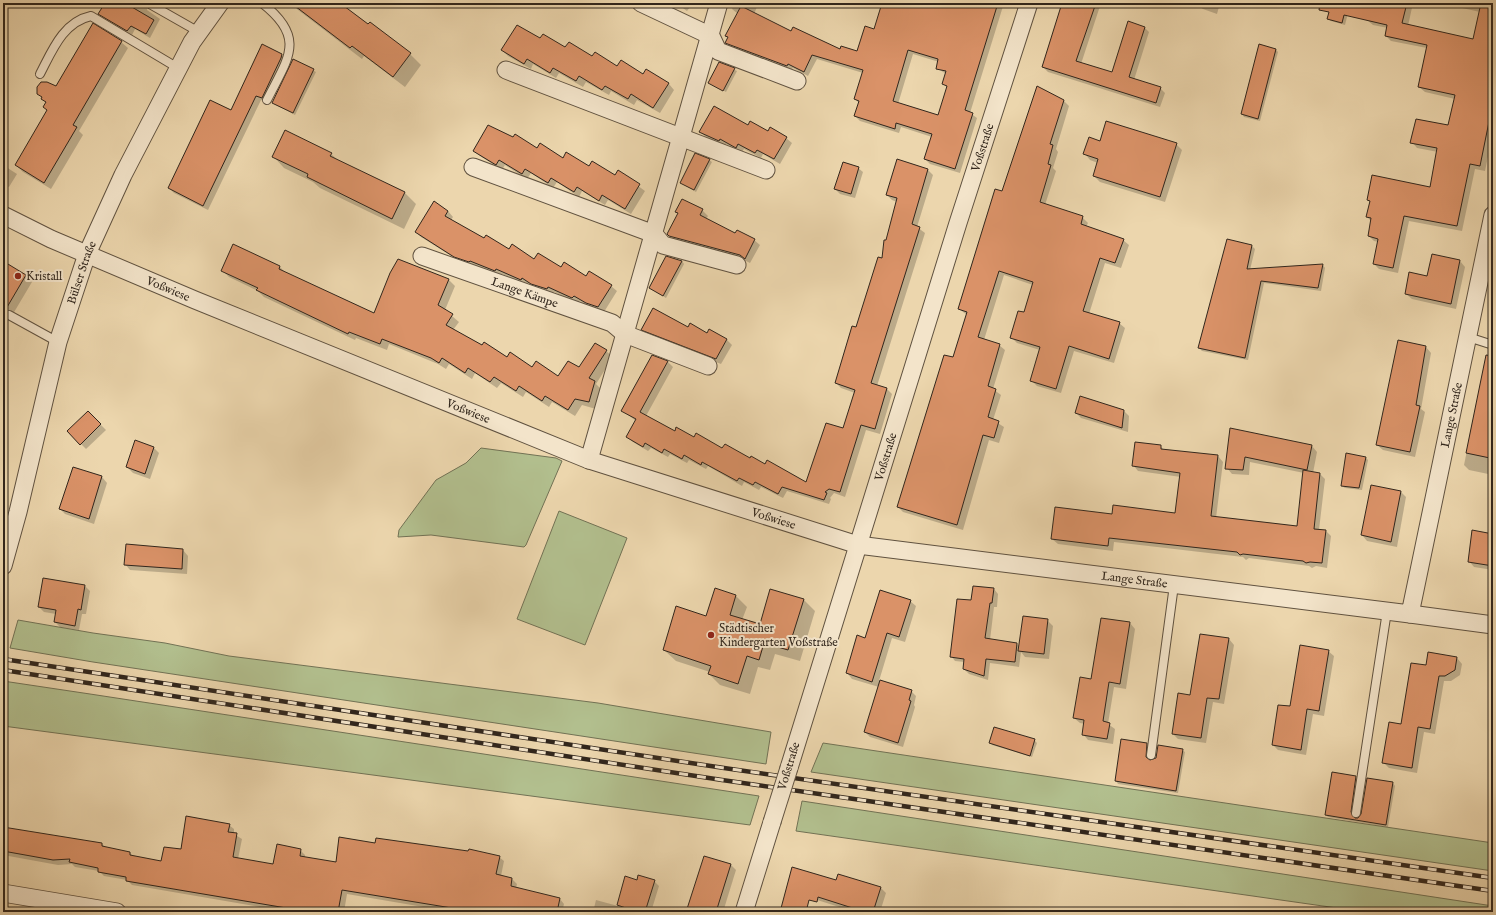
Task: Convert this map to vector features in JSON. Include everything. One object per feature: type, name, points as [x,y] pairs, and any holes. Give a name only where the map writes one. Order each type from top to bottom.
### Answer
[{"type":"street","name":"Bülser Straße","points":[[3,566],[18,512],[58,342],[87,254],[123,175],[178,68],[199,32],[220,3]]},
{"type":"street","points":[[641,3],[711,36],[718,51],[797,81]]},
{"type":"street","points":[[589,460],[711,36],[719,3]]},
{"type":"street","name":"Voßstraße","points":[[744,912],[958,223],[1029,3]]},
{"type":"street","points":[[506,70],[766,170]]},
{"type":"street","points":[[473,168],[654,234],[663,245],[737,265]]},
{"type":"street","name":"Voßwiese","points":[[3,215],[51,240],[589,460],[858,545]]},
{"type":"street","name":"Lange Straße","points":[[1410,614],[1493,216]]},
{"type":"street","name":"Lange Kämpe","points":[[422,256],[612,323],[625,334],[708,366]]},
{"type":"street","name":"Lange Straße","points":[[858,545],[1493,625]]},
{"type":"street","points":[[3,893],[66,907],[117,912]]},
{"type":"lane","points":[[148,3],[199,32]]},
{"type":"lane","points":[[262,3],[277,14],[288,30],[290,41],[286,62],[267,100]]},
{"type":"lane","points":[[40,74],[55,44],[68,28],[82,18],[91,16],[178,68]]},
{"type":"lane","points":[[9,316],[58,342]]},
{"type":"lane","points":[[1468,336],[1493,344]]},
{"type":"lane","points":[[1151,755],[1174,585]]},
{"type":"lane","points":[[1356,813],[1387,611]]},
{"type":"green space","points":[[481,448],[556,458],[562,461],[526,545],[524,547],[431,535],[398,537],[399,530],[436,480],[466,463]]},
{"type":"green space","points":[[559,511],[627,538],[585,645],[517,619]]},
{"type":"green space","points":[[18,620],[93,633],[165,643],[229,656],[598,703],[771,732],[766,764],[93,662],[10,648]]},
{"type":"green space","points":[[3,681],[759,796],[750,825],[3,726]]},
{"type":"green space","points":[[823,743],[1493,843],[1493,871],[811,772]]},
{"type":"green space","points":[[802,801],[1493,906],[1493,912],[1365,912],[796,831]]},
{"type":"building","points":[[105,3],[125,3],[154,20],[146,34],[131,26],[127,31],[98,14]]},
{"type":"building","points":[[291,3],[340,3],[368,24],[370,22],[411,53],[393,77],[352,46],[350,48]]},
{"type":"building","points":[[882,3],[998,3],[965,110],[973,113],[955,169],[924,159],[932,134],[896,123],[895,129],[854,116],[859,101],[854,99],[863,70],[812,55],[804,72],[788,64],[787,66],[725,43],[728,37],[725,36],[741,6],[791,31],[793,27],[840,49],[841,46],[857,51],[865,26],[874,29]],"holes":[[[908,50],[938,59],[936,69],[946,71],[942,84],[947,86],[938,115],[893,101]]]},
{"type":"building","points":[[1062,3],[1096,3],[1076,61],[1112,72],[1128,21],[1145,27],[1129,77],[1161,87],[1156,103],[1042,67]]},
{"type":"building","points":[[1320,3],[1407,3],[1402,23],[1473,39],[1481,3],[1493,3],[1493,102],[1480,166],[1470,164],[1457,226],[1404,216],[1393,268],[1373,264],[1378,239],[1368,236],[1371,218],[1366,217],[1370,201],[1367,200],[1372,175],[1430,187],[1437,148],[1410,143],[1416,119],[1448,125],[1455,95],[1418,87],[1427,45],[1385,36],[1387,25],[1344,15],[1342,23],[1327,19],[1329,12],[1319,10]]},
{"type":"building","points":[[93,23],[122,41],[73,125],[77,127],[44,183],[15,165],[47,110],[43,107],[46,102],[37,94],[37,87],[41,82],[47,82],[56,86]]},
{"type":"building","points":[[517,25],[540,38],[543,34],[565,47],[569,42],[592,56],[595,52],[617,66],[621,60],[643,74],[646,69],[669,83],[653,108],[631,94],[628,99],[605,86],[602,90],[579,76],[576,81],[553,68],[550,73],[527,59],[524,64],[501,50]]},
{"type":"building","points":[[262,44],[282,54],[281,58],[262,98],[256,96],[203,206],[168,188],[210,100],[231,110]]},
{"type":"building","points":[[1259,44],[1276,49],[1258,119],[1241,114]]},
{"type":"building","points":[[293,59],[314,69],[293,113],[272,103]]},
{"type":"building","points":[[719,62],[735,68],[723,91],[708,83]]},
{"type":"building","points":[[1037,86],[1064,100],[1050,144],[1053,145],[1048,164],[1051,165],[1040,202],[1083,216],[1081,224],[1124,239],[1115,263],[1100,258],[1083,311],[1120,322],[1109,359],[1069,346],[1056,389],[1030,381],[1040,347],[1010,338],[1018,311],[1024,312],[1033,282],[999,271],[978,337],[1000,344],[988,386],[996,389],[988,417],[999,421],[994,438],[983,435],[957,525],[897,507],[944,355],[953,357],[967,312],[958,309],[995,189],[1002,191]]},
{"type":"building","points":[[714,106],[748,125],[750,121],[768,131],[770,127],[787,137],[774,159],[757,150],[755,153],[738,144],[736,148],[720,139],[719,141],[699,132]]},
{"type":"building","points":[[1106,121],[1177,143],[1160,197],[1093,176],[1098,159],[1083,154],[1089,137],[1100,141]]},
{"type":"building","points":[[488,125],[513,137],[515,134],[537,148],[540,143],[563,158],[566,152],[589,166],[592,161],[615,175],[618,170],[640,184],[625,209],[602,195],[599,201],[577,187],[574,192],[551,178],[548,183],[525,169],[522,174],[499,160],[496,165],[473,151]]},
{"type":"building","points":[[285,130],[332,153],[330,156],[405,192],[392,219],[307,177],[308,174],[272,157]]},
{"type":"building","points":[[695,153],[710,159],[694,190],[680,183]]},
{"type":"building","points":[[897,159],[928,169],[912,224],[920,227],[871,383],[887,388],[875,429],[861,425],[840,492],[829,489],[825,492],[827,493],[824,500],[782,487],[778,494],[755,482],[753,485],[739,478],[737,481],[702,462],[701,465],[684,455],[682,459],[664,449],[662,453],[645,443],[643,447],[626,437],[636,419],[621,411],[652,355],[668,361],[640,412],[675,431],[676,427],[694,437],[696,433],[722,448],[725,444],[750,458],[751,456],[765,464],[767,460],[806,482],[826,423],[843,428],[855,390],[835,383],[852,326],[856,327],[878,257],[882,258],[884,240],[886,240],[897,198],[886,195]]},
{"type":"building","points":[[843,162],[859,167],[851,194],[834,189]]},
{"type":"building","points":[[682,199],[703,209],[700,215],[735,233],[737,230],[755,239],[745,259],[740,255],[669,236],[667,234],[678,213],[675,212]]},
{"type":"building","points":[[434,201],[448,211],[445,216],[484,238],[486,235],[509,249],[512,244],[534,259],[538,253],[561,267],[564,262],[586,276],[589,271],[612,285],[598,307],[586,303],[574,296],[572,298],[548,287],[547,289],[531,284],[522,278],[521,280],[496,269],[495,271],[470,261],[469,262],[454,257],[415,232]]},
{"type":"building","points":[[1227,239],[1252,245],[1247,269],[1323,264],[1318,288],[1261,281],[1245,358],[1198,348]]},
{"type":"building","points":[[233,244],[280,266],[279,269],[374,313],[390,273],[398,259],[449,279],[438,305],[453,314],[446,325],[482,345],[484,342],[507,357],[510,352],[532,367],[536,361],[558,376],[568,361],[579,367],[595,343],[607,350],[589,378],[595,381],[589,402],[575,399],[568,410],[545,396],[542,401],[519,386],[516,391],[494,377],[490,382],[468,368],[465,373],[442,358],[439,363],[431,358],[382,339],[380,344],[349,332],[348,334],[256,290],[258,288],[221,271]]},
{"type":"building","points":[[1432,254],[1460,260],[1451,304],[1405,294],[1409,272],[1427,276]]},
{"type":"building","points":[[666,256],[682,261],[663,296],[649,288]]},
{"type":"building","points":[[3,261],[26,275],[3,314]]},
{"type":"building","points":[[653,308],[688,327],[690,323],[707,333],[709,329],[727,339],[716,359],[641,330]]},
{"type":"building","points":[[1398,340],[1426,346],[1416,405],[1420,406],[1410,452],[1376,445]]},
{"type":"building","points":[[1486,355],[1493,356],[1493,456],[1490,458],[1466,453]]},
{"type":"building","points":[[1080,396],[1124,410],[1122,428],[1075,413]]},
{"type":"building","points":[[88,411],[101,424],[80,445],[67,431]]},
{"type":"building","points":[[1230,428],[1312,445],[1307,470],[1245,457],[1243,470],[1225,469]]},
{"type":"building","points":[[135,440],[154,447],[145,474],[126,467]]},
{"type":"building","points":[[1135,442],[1161,445],[1161,449],[1218,455],[1211,516],[1297,526],[1303,470],[1320,473],[1314,529],[1326,530],[1322,563],[1306,563],[1303,561],[1243,554],[1240,555],[1237,552],[1109,538],[1108,546],[1051,539],[1055,507],[1112,514],[1113,505],[1175,513],[1180,473],[1132,466]]},
{"type":"building","points":[[1346,453],[1366,457],[1359,488],[1341,486]]},
{"type":"building","points":[[73,467],[102,476],[89,519],[59,509]]},
{"type":"building","points":[[1371,485],[1401,491],[1391,542],[1361,535]]},
{"type":"building","points":[[1472,530],[1493,534],[1493,566],[1468,562]]},
{"type":"building","points":[[126,544],[183,549],[182,569],[124,565]]},
{"type":"building","points":[[43,578],[85,585],[81,610],[78,609],[75,626],[54,622],[56,610],[38,607]]},
{"type":"building","points":[[973,586],[994,588],[992,603],[990,603],[985,638],[1017,643],[1015,662],[986,659],[984,676],[963,669],[964,659],[950,657],[957,599],[971,600]]},
{"type":"building","points":[[715,588],[736,595],[730,615],[760,624],[770,589],[804,599],[788,650],[764,643],[759,660],[747,656],[738,684],[708,674],[711,666],[663,650],[676,606],[706,616]]},
{"type":"building","points":[[880,590],[911,600],[899,637],[887,633],[872,682],[846,673],[857,635],[865,638]]},
{"type":"building","points":[[1023,616],[1048,619],[1044,654],[1018,651]]},
{"type":"building","points":[[1101,618],[1130,622],[1120,684],[1109,682],[1103,721],[1110,723],[1107,739],[1082,735],[1084,720],[1073,718],[1080,677],[1091,679]]},
{"type":"building","points":[[1200,634],[1229,638],[1219,699],[1207,698],[1201,738],[1172,734],[1178,693],[1190,695]]},
{"type":"building","points":[[1300,645],[1329,650],[1319,711],[1307,709],[1301,750],[1272,745],[1278,705],[1290,706]]},
{"type":"building","points":[[1428,652],[1457,657],[1455,670],[1445,676],[1439,676],[1430,729],[1418,727],[1412,768],[1382,763],[1389,722],[1401,724],[1411,663],[1426,665]]},
{"type":"building","points":[[880,680],[912,690],[909,700],[911,701],[898,743],[864,732]]},
{"type":"building","points":[[994,727],[1035,739],[1030,756],[989,743]]},
{"type":"building","points":[[1121,739],[1147,743],[1146,757],[1150,760],[1156,758],[1158,745],[1183,749],[1176,791],[1115,781]]},
{"type":"building","points":[[1332,772],[1356,776],[1351,812],[1355,818],[1358,818],[1361,814],[1367,778],[1393,782],[1386,825],[1325,815]]},
{"type":"building","points":[[186,816],[230,824],[228,832],[237,833],[233,857],[273,864],[277,844],[301,849],[300,856],[336,862],[339,837],[375,843],[376,838],[468,851],[469,849],[500,856],[496,874],[512,878],[511,886],[560,898],[557,912],[464,912],[464,910],[342,890],[338,912],[310,912],[126,881],[126,877],[98,872],[98,868],[69,862],[70,859],[53,860],[3,851],[3,827],[102,843],[102,846],[130,852],[130,855],[161,861],[164,847],[181,849]]},
{"type":"building","points":[[704,856],[731,864],[716,912],[686,912]]},
{"type":"building","points":[[792,867],[836,880],[838,874],[881,887],[873,912],[865,912],[818,897],[817,902],[809,900],[806,912],[780,912]]},
{"type":"building","points":[[638,875],[655,880],[645,912],[638,912],[617,905],[625,876],[637,880]]},
{"type":"railway","points":[[3,659],[724,768],[1493,878]]},
{"type":"railway","points":[[3,670],[722,780],[1493,891]]},
{"type":"place","name":"Kristall","points":[[18,276]]},
{"type":"place","name":"Städtischer Kindergarten Voßstraße","points":[[711,635]]}]
